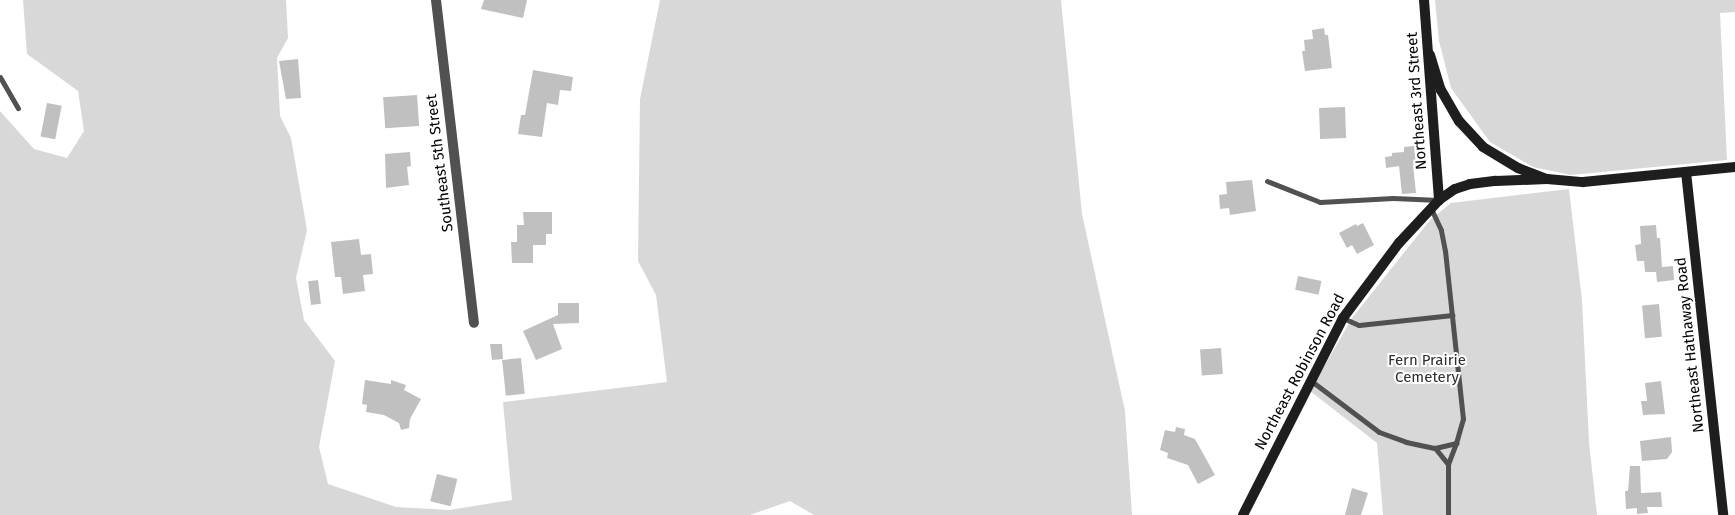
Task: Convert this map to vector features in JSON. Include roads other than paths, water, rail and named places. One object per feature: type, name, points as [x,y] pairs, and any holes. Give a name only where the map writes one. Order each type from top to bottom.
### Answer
[{"type":"street","name":"Southeast 5th Street","points":[[436,0],[474,323]]},
{"type":"street","name":"Northeast 3rd Street","points":[[1424,0],[1430,55],[1439,200]]},
{"type":"street","points":[[1430,55],[1446,99],[1463,126],[1483,147],[1507,163],[1547,179],[1583,182],[1735,167]]},
{"type":"street","name":"Northeast Hathaway Road","points":[[1686,172],[1723,515]]},
{"type":"street","name":"Northeast Robinson Road","points":[[1243,515],[1343,318],[1399,244],[1439,200],[1455,189],[1470,184],[1547,179]]},
{"type":"lane","points":[[0,77],[18,108]]},
{"type":"lane","points":[[1432,102],[1446,99]]},
{"type":"lane","points":[[1267,180],[1320,202],[1393,198],[1439,200]]},
{"type":"lane","points":[[1431,209],[1443,237],[1463,419],[1448,464],[1448,515]]},
{"type":"lane","points":[[1343,318],[1359,324],[1452,315]]},
{"type":"lane","points":[[1310,380],[1379,432],[1406,442],[1436,448],[1456,442]]},
{"type":"lane","points":[[1436,448],[1448,464]]},
{"type":"park label","name":"Fern Prairie Cemetery","points":[[1427,368]]}]
